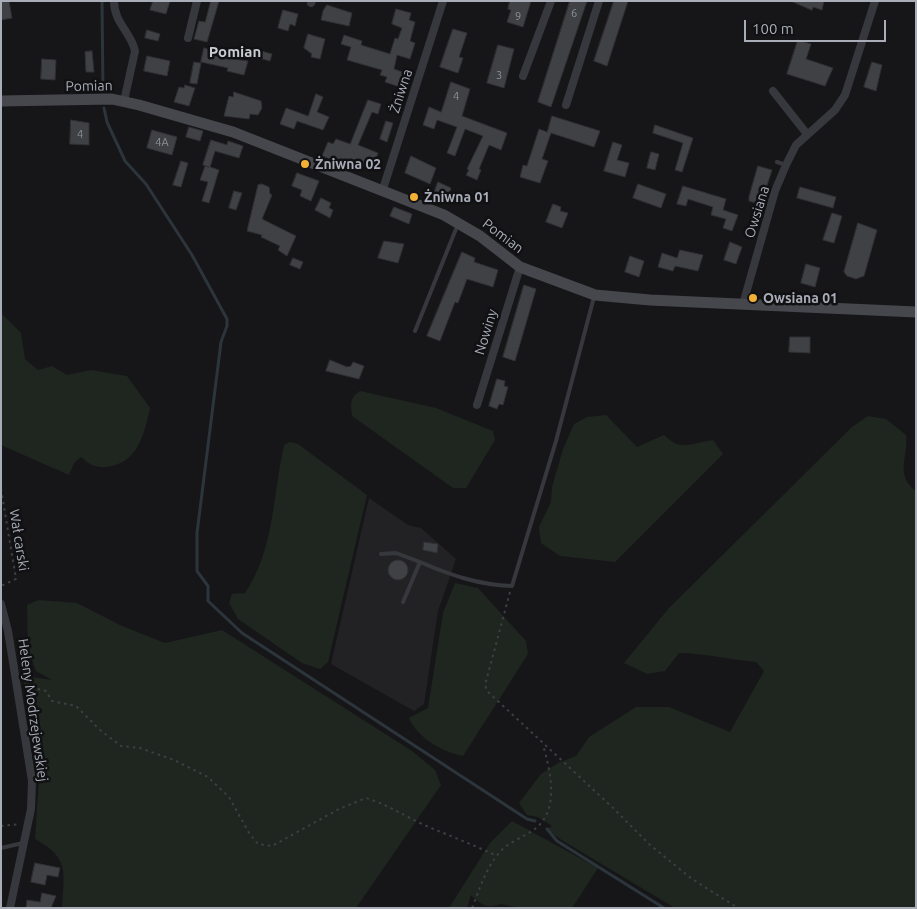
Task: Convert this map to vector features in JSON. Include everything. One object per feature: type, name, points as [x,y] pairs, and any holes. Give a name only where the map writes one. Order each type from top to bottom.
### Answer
[{"type":"street","points":[[114,1],[118,23],[134,44],[135,52],[124,101]]},
{"type":"street","points":[[188,38],[197,1]]},
{"type":"street","name":"Żniwna","points":[[382,190],[443,1]]},
{"type":"street","points":[[523,76],[551,1]]},
{"type":"street","points":[[566,105],[599,1]]},
{"type":"street","name":"Owsiana","points":[[744,304],[775,191],[786,165],[796,145],[835,110],[845,95],[875,1]]},
{"type":"street","points":[[772,90],[807,134]]},
{"type":"street","name":"Pomian","points":[[1,101],[112,99],[233,132],[459,222],[520,267],[595,295],[916,312]]},
{"type":"street","name":"Nowiny","points":[[477,405],[520,267]]},
{"type":"street","name":"Heleny Modrzejewskiej","points":[[1,604],[6,620],[32,781],[31,809],[21,844],[10,908]]},
{"type":"lane","points":[[777,162],[786,165]]},
{"type":"lane","points":[[415,331],[459,222]]},
{"type":"lane","points":[[381,554],[396,553],[466,579],[490,585],[512,586],[556,441],[595,295]]},
{"type":"lane","points":[[403,602],[420,562]]},
{"type":"lane","points":[[1,848],[21,844]]},
{"type":"path","name":"Wał carski","points":[[1,489],[16,579],[1,586]]},
{"type":"path","points":[[1,523],[7,522]]},
{"type":"path","points":[[512,586],[485,685],[487,691],[612,807],[650,845],[692,879],[738,908]]},
{"type":"path","points":[[17,684],[46,691],[52,701],[76,706],[100,730],[121,746],[140,748],[174,760],[208,777],[229,797],[249,833],[258,844],[272,846],[339,809],[366,798],[386,804],[411,819],[466,840],[497,856]]},
{"type":"path","points":[[472,908],[484,874],[497,856],[513,842],[540,825],[548,812],[552,789],[549,764],[543,745]]},
{"type":"path","points":[[1,826],[22,823],[21,844]]},
{"type":"shaded area","points":[[1,313],[21,333],[25,359],[38,370],[52,366],[67,375],[91,370],[127,376],[150,408],[143,435],[129,458],[112,466],[99,467],[91,465],[81,457],[74,463],[69,475],[1,445]]},
{"type":"shaded area","points":[[360,391],[436,408],[493,431],[495,440],[466,488],[453,488],[352,416],[352,399]]},
{"type":"shaded area","points":[[606,415],[637,447],[664,435],[681,445],[713,440],[723,454],[615,562],[560,556],[541,543],[539,527],[551,502],[552,487],[563,449],[574,424],[587,417]]},
{"type":"shaded area","points":[[868,416],[886,419],[906,435],[904,472],[909,485],[916,491],[916,908],[675,908],[560,839],[547,829],[552,826],[538,817],[527,815],[519,803],[541,774],[558,763],[576,756],[589,737],[636,707],[669,707],[730,732],[764,671],[756,662],[679,653],[665,671],[647,674],[624,663],[669,608],[852,427]]},
{"type":"shaded area","points":[[290,442],[298,444],[367,495],[328,662],[320,669],[302,663],[238,619],[229,603],[232,594],[245,593],[255,577],[262,559],[271,522],[284,445]]},
{"type":"shaded area","points":[[369,498],[408,525],[421,528],[456,559],[438,611],[424,704],[414,711],[331,664]]},
{"type":"shaded area","points":[[455,583],[478,588],[526,641],[528,654],[463,756],[447,751],[424,738],[409,718],[428,708],[443,613]]},
{"type":"shaded area","points":[[38,600],[77,603],[122,626],[165,643],[222,630],[412,751],[435,770],[441,785],[356,908],[62,908],[64,875],[62,867],[54,853],[35,839],[39,779],[23,678],[32,677],[52,680],[36,671],[28,648],[27,605]]},
{"type":"shaded area","points":[[512,821],[598,868],[572,908],[520,908],[501,904],[488,906],[481,904],[471,895],[467,908],[449,908],[490,843]]},
{"type":"building","points":[[9,1],[12,18],[1,20],[1,2]]},
{"type":"building","points":[[153,1],[170,1],[166,14],[150,10]]},
{"type":"building","points":[[211,1],[219,1],[207,42],[194,39],[199,21],[205,22]]},
{"type":"building","points":[[510,1],[531,1],[523,27],[507,22],[511,10],[508,9]]},
{"type":"building","points":[[570,1],[587,1],[551,107],[538,102]]},
{"type":"building","points":[[614,1],[628,1],[607,66],[594,61]]},
{"type":"building","points":[[791,1],[824,1],[822,10],[813,7],[812,10]]},
{"type":"building","points":[[327,5],[352,13],[349,26],[321,20]]},
{"type":"building","points":[[396,9],[411,13],[409,20],[415,22],[410,41],[415,43],[410,59],[397,55],[394,69],[405,73],[400,87],[385,82],[387,77],[380,75],[382,70],[347,60],[351,47],[341,44],[344,35],[362,41],[361,45],[390,54],[395,38],[398,39],[402,28],[392,24]]},
{"type":"building","points":[[283,10],[298,14],[295,26],[290,24],[288,31],[278,28]]},
{"type":"building","points":[[453,29],[467,33],[459,57],[463,58],[458,73],[440,67]]},
{"type":"building","points":[[147,30],[160,34],[158,41],[145,38]]},
{"type":"building","points":[[308,34],[325,39],[320,59],[311,57],[312,54],[304,48]]},
{"type":"building","points":[[798,40],[811,44],[806,59],[833,68],[825,86],[787,74]]},
{"type":"building","points":[[498,45],[514,49],[504,88],[487,83]]},
{"type":"building","points":[[204,48],[215,51],[214,56],[248,61],[244,75],[227,71],[228,68],[201,62]]},
{"type":"building","points":[[250,48],[272,54],[270,61],[248,55]]},
{"type":"building","points":[[92,51],[94,72],[86,72],[85,52]]},
{"type":"building","points":[[147,56],[170,61],[167,76],[144,71]]},
{"type":"building","points":[[42,59],[56,60],[55,80],[41,79]]},
{"type":"building","points":[[194,62],[201,63],[197,84],[190,83]]},
{"type":"building","points":[[872,62],[882,65],[876,91],[864,87]]},
{"type":"building","points":[[451,82],[470,89],[462,116],[507,133],[501,150],[489,145],[479,169],[481,170],[477,180],[466,175],[483,136],[465,129],[455,156],[447,153],[457,127],[437,120],[434,129],[423,125],[429,107],[441,112]]},
{"type":"building","points":[[185,85],[195,88],[189,106],[174,102],[179,87],[184,88]]},
{"type":"building","points":[[234,92],[261,101],[262,108],[258,115],[250,114],[249,119],[224,116],[229,96],[233,97]]},
{"type":"building","points":[[316,94],[323,97],[317,112],[329,117],[323,130],[297,121],[294,129],[280,124],[286,108],[308,116]]},
{"type":"building","points":[[368,100],[381,104],[378,114],[372,112],[358,145],[378,153],[374,165],[369,163],[367,168],[341,159],[340,163],[322,156],[328,142],[333,144],[336,139],[350,144]]},
{"type":"building","points":[[552,116],[600,131],[594,147],[551,133],[542,159],[548,161],[540,183],[520,177],[523,165],[527,166],[539,129],[547,132]]},
{"type":"building","points":[[71,120],[89,123],[89,145],[70,144]]},
{"type":"building","points":[[386,121],[393,123],[387,142],[380,139]]},
{"type":"building","points":[[655,125],[693,138],[682,172],[675,170],[683,143],[653,133]]},
{"type":"building","points":[[189,127],[203,131],[200,141],[186,137]]},
{"type":"building","points":[[152,130],[177,137],[172,155],[147,148]]},
{"type":"building","points":[[211,140],[227,145],[228,141],[243,146],[239,158],[215,151],[210,167],[219,170],[209,203],[202,201],[208,182],[200,180],[205,166],[209,167],[203,165]]},
{"type":"building","points":[[613,142],[622,145],[617,160],[629,163],[625,177],[604,171]]},
{"type":"building","points":[[651,152],[659,154],[655,170],[647,168]]},
{"type":"building","points":[[411,156],[436,168],[430,184],[405,173]]},
{"type":"building","points":[[181,161],[188,163],[181,187],[173,185]]},
{"type":"building","points":[[758,166],[772,170],[762,201],[759,204],[749,201]]},
{"type":"building","points":[[297,173],[319,181],[311,201],[300,196],[302,190],[292,186]]},
{"type":"building","points":[[438,182],[451,188],[446,203],[432,199]]},
{"type":"building","points":[[262,184],[269,187],[270,194],[272,195],[262,219],[296,236],[287,256],[278,250],[280,246],[261,237],[262,235],[247,231],[258,185]]},
{"type":"building","points":[[638,184],[666,194],[661,208],[633,198]]},
{"type":"building","points":[[683,186],[726,199],[723,210],[738,215],[732,231],[723,228],[726,219],[711,215],[713,207],[688,199],[686,206],[677,204]]},
{"type":"building","points":[[800,187],[836,197],[833,208],[797,198]]},
{"type":"building","points":[[234,191],[242,193],[236,210],[229,208]]},
{"type":"building","points":[[321,198],[331,203],[329,208],[333,210],[330,218],[315,210]]},
{"type":"building","points":[[553,204],[561,207],[560,211],[568,213],[562,228],[546,222]]},
{"type":"building","points":[[394,207],[412,214],[409,224],[390,216]]},
{"type":"building","points":[[832,213],[842,216],[834,243],[823,240]]},
{"type":"building","points":[[858,223],[877,230],[864,276],[856,279],[847,276],[844,272]]},
{"type":"building","points":[[384,241],[404,244],[398,263],[378,258]]},
{"type":"building","points":[[730,242],[742,247],[736,264],[724,260]]},
{"type":"building","points":[[680,250],[703,255],[698,271],[675,266],[673,271],[658,267],[662,253],[677,258]]},
{"type":"building","points":[[462,252],[475,258],[474,262],[498,270],[493,287],[467,279],[458,303],[455,302],[440,341],[427,336]]},
{"type":"building","points":[[630,256],[644,261],[639,277],[625,272]]},
{"type":"building","points":[[293,258],[303,262],[300,269],[290,265]]},
{"type":"building","points":[[806,264],[820,268],[815,287],[801,283]]},
{"type":"building","points":[[524,285],[536,289],[515,361],[503,357]]},
{"type":"building","points":[[790,337],[810,337],[810,353],[789,352]]},
{"type":"building","points":[[330,360],[347,367],[351,366],[353,362],[364,366],[359,379],[326,371]]},
{"type":"building","points":[[497,379],[505,381],[504,386],[508,387],[503,405],[499,404],[497,409],[489,406]]},
{"type":"building","points":[[424,542],[438,544],[437,553],[423,550]]},
{"type":"building","points":[[394,560],[402,560],[408,566],[408,574],[402,580],[394,580],[388,574],[388,566]]},
{"type":"building","points":[[35,863],[60,868],[58,877],[47,875],[45,885],[31,882]]},
{"type":"building","points":[[42,893],[56,896],[51,908],[26,908],[27,900],[40,902]]},
{"type":"waterway","points":[[102,1],[103,92]]},
{"type":"waterway","points":[[104,108],[107,122],[125,161],[146,184],[192,255],[227,319],[227,326],[221,342],[197,533],[197,571],[208,586],[208,601],[242,633],[527,819],[535,821]]},
{"type":"waterway","points":[[547,829],[557,841],[664,908]]},
{"type":"place","name":"Żniwna 02","points":[[305,164]]},
{"type":"place","name":"Żniwna 01","points":[[414,197]]},
{"type":"place","name":"Owsiana 01","points":[[753,298]]},
{"type":"district","name":"Pomian","points":[[235,52]]}]
